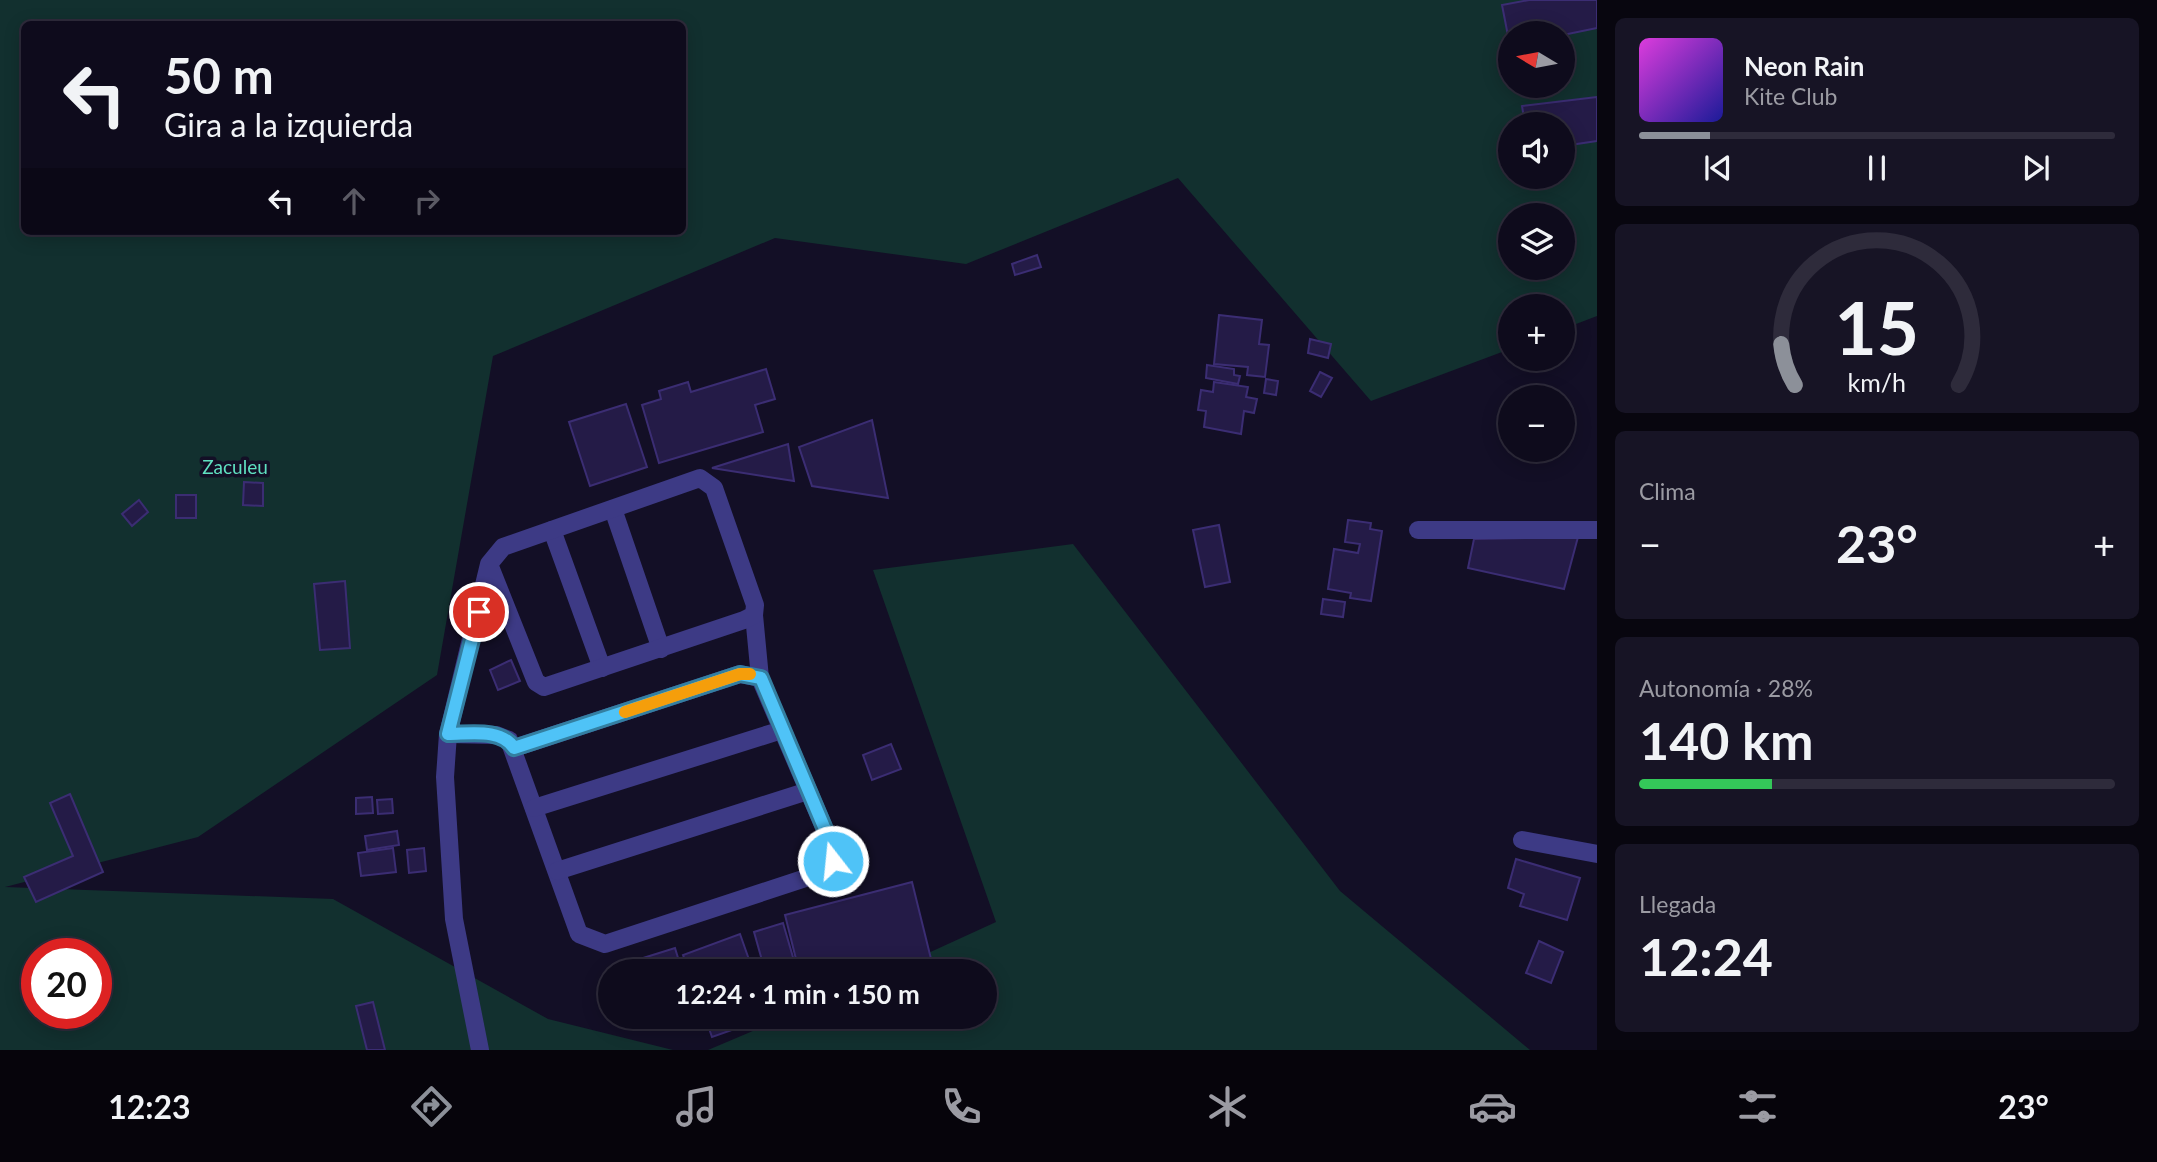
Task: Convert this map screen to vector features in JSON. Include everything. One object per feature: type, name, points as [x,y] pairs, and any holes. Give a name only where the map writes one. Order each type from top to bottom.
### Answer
[{"type":"street","points":[[448,734],[496,735],[509,740],[579,934],[605,944],[827,871],[835,853],[761,678],[755,606],[714,488],[708,481],[701,478],[503,547],[489,564],[448,734],[446,777],[454,919],[480,1050]]},
{"type":"street","points":[[613,509],[662,649]]},
{"type":"street","points":[[551,530],[601,668]]},
{"type":"street","points":[[1418,530],[1597,530]]},
{"type":"street","points":[[489,564],[536,682],[544,687],[662,649],[754,615]]},
{"type":"street","points":[[514,748],[740,674],[761,678]]},
{"type":"street","points":[[534,808],[782,730]]},
{"type":"street","points":[[557,871],[808,791]]},
{"type":"street","points":[[1522,840],[1597,854]]},
{"type":"green space","name":"Zaculeu","points":[[0,0],[1597,0],[1597,316],[1575,324],[1575,294],[1498,294],[1498,353],[1371,401],[1178,178],[966,264],[775,238],[493,356],[437,675],[198,837],[5,887],[333,899],[548,1019],[673,1050],[0,1050]]},
{"type":"green space","points":[[1073,544],[1340,891],[1530,1050],[708,1050],[758,1029],[997,1029],[997,959],[915,959],[996,922],[873,570]]},
{"type":"building","points":[[1529,0],[1597,0],[1597,28],[1575,33],[1575,21],[1505,21],[1502,5]]},
{"type":"building","points":[[1597,97],[1597,141],[1575,144],[1575,112],[1523,112],[1522,106]]},
{"type":"building","points":[[1037,255],[1041,267],[1015,275],[1012,264]]},
{"type":"building","points":[[1219,315],[1262,320],[1259,344],[1269,345],[1265,377],[1247,375],[1248,367],[1214,364]]},
{"type":"building","points":[[1310,339],[1331,344],[1328,358],[1308,353]]},
{"type":"building","points":[[1207,365],[1234,369],[1234,375],[1240,376],[1238,384],[1206,378]]},
{"type":"building","points":[[766,369],[775,399],[755,405],[763,432],[659,463],[642,405],[661,399],[659,391],[688,382],[691,392]]},
{"type":"building","points":[[1320,372],[1332,378],[1321,397],[1310,391]]},
{"type":"building","points":[[1266,379],[1278,381],[1276,395],[1264,393]]},
{"type":"building","points":[[1214,382],[1248,387],[1246,397],[1257,399],[1254,413],[1244,411],[1241,434],[1204,427],[1206,411],[1198,410],[1201,390],[1213,392]]},
{"type":"building","points":[[626,404],[647,467],[590,486],[569,422]]},
{"type":"building","points":[[872,420],[888,498],[812,486],[799,447]]},
{"type":"building","points":[[788,444],[794,481],[712,468]]},
{"type":"building","points":[[244,482],[263,483],[263,506],[243,505]]},
{"type":"building","points":[[176,495],[196,495],[196,518],[176,518]]},
{"type":"building","points":[[139,500],[148,512],[132,526],[122,514]]},
{"type":"building","points":[[1348,520],[1371,523],[1370,529],[1382,531],[1371,601],[1350,598],[1351,593],[1328,589],[1334,549],[1358,553],[1360,544],[1345,542]]},
{"type":"building","points":[[1219,525],[1230,582],[1205,587],[1193,530]]},
{"type":"building","points":[[1578,537],[1564,589],[1468,568],[1474,539]]},
{"type":"building","points":[[345,581],[350,648],[320,650],[314,584]]},
{"type":"building","points":[[1323,599],[1345,602],[1343,617],[1321,614]]},
{"type":"building","points":[[511,660],[520,681],[498,690],[490,670]]},
{"type":"building","points":[[891,744],[901,769],[872,780],[863,755]]},
{"type":"building","points":[[70,794],[103,872],[36,902],[24,877],[73,856],[50,803]]},
{"type":"building","points":[[372,797],[373,813],[356,814],[356,798]]},
{"type":"building","points":[[392,799],[393,813],[378,814],[377,800]]},
{"type":"building","points":[[397,831],[399,845],[367,850],[365,836]]},
{"type":"building","points":[[393,848],[396,872],[361,876],[358,853]]},
{"type":"building","points":[[424,848],[426,871],[409,873],[407,850]]},
{"type":"building","points":[[1516,859],[1580,878],[1567,920],[1520,906],[1524,894],[1508,888]]},
{"type":"building","points":[[912,882],[931,959],[796,959],[785,915]]},
{"type":"building","points":[[783,923],[794,959],[762,959],[754,932]]},
{"type":"building","points":[[740,934],[749,959],[684,959],[683,955]]},
{"type":"building","points":[[1539,941],[1563,952],[1551,983],[1526,973]]},
{"type":"building","points":[[675,948],[678,959],[640,959]]},
{"type":"building","points":[[373,1002],[385,1050],[367,1050],[356,1006]]},
{"type":"building","points":[[709,1029],[735,1029],[712,1037]]},
{"type":"slow traffic","points":[[625,712],[740,674],[750,674]]},
{"type":"route","points":[[479,612],[448,734],[496,735],[509,740],[514,748],[740,674],[750,674],[761,678],[835,853],[833,861]]}]
